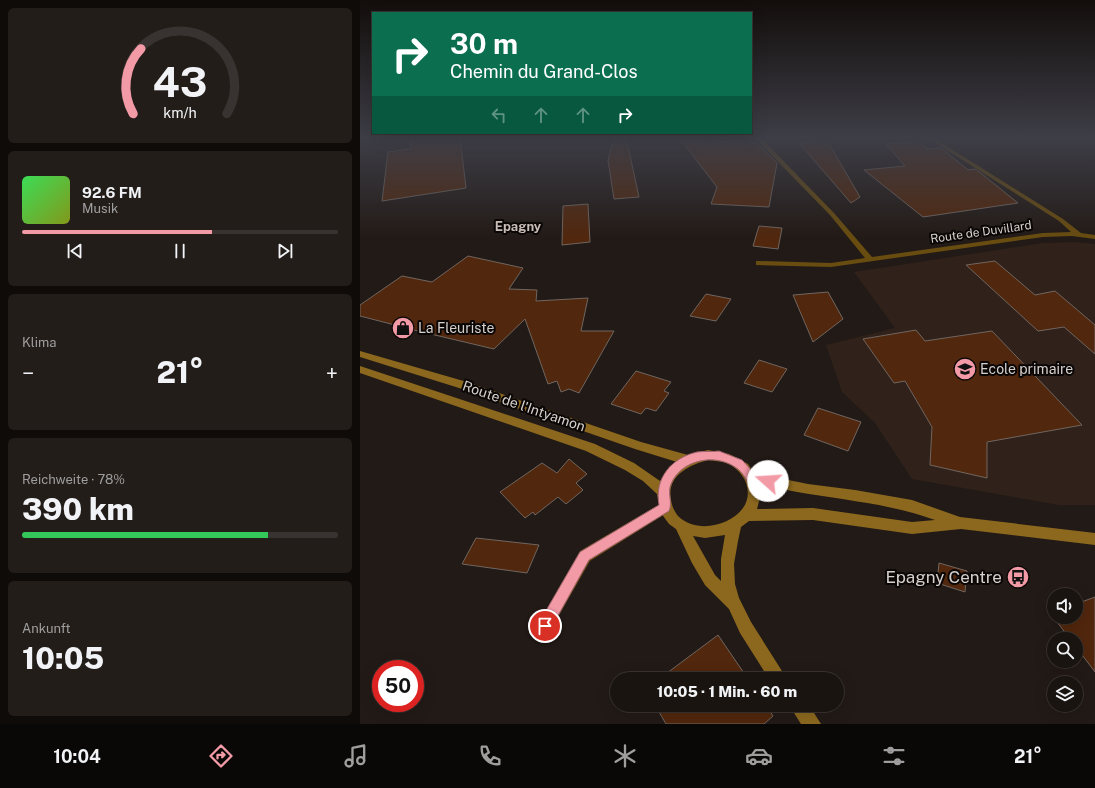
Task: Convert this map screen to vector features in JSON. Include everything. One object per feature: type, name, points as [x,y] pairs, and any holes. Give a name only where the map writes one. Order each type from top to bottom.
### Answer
[{"type":"main road","name":"Route de l'Intyamon","points":[[360,354],[463,385],[639,446],[688,460]]},
{"type":"main road","name":"Route de l'Intyamon","points":[[360,369],[580,444],[635,470],[655,483],[663,491]]},
{"type":"main road","points":[[708,455],[724,457],[738,463],[751,477],[755,496],[752,506],[746,515],[735,525],[725,529],[708,532],[696,531],[681,525],[673,519],[665,507],[663,491],[664,485],[669,475],[677,466],[688,460],[708,455]]},
{"type":"main road","points":[[751,477],[808,489],[912,506],[961,524]]},
{"type":"main road","points":[[746,515],[813,514],[912,528],[961,524],[1095,539]]},
{"type":"main road","points":[[681,525],[697,558],[710,580],[735,606]]},
{"type":"main road","points":[[735,525],[730,544],[727,570],[730,592],[735,606],[775,672]]},
{"type":"main road","points":[[803,712],[812,724]]},
{"type":"street","points":[[790,171],[832,214],[870,260]]},
{"type":"street","points":[[983,171],[1061,220],[1078,234]]},
{"type":"street","name":"Route de Duvillard","points":[[759,263],[831,265],[1028,237],[1059,234],[1078,234],[1095,237]]},
{"type":"street","points":[[545,626],[584,556],[665,507]]},
{"type":"shaded area","name":"Ecole primaire","points":[[1074,242],[1095,244],[1095,505],[1059,505],[912,479],[875,423],[842,392],[826,345],[895,328],[854,272],[1043,243]]},
{"type":"building","points":[[386,171],[464,171],[466,188],[382,201]]},
{"type":"building","points":[[610,171],[633,171],[639,197],[614,199]]},
{"type":"building","points":[[705,171],[776,171],[769,207],[711,204],[717,187]]},
{"type":"building","points":[[823,171],[845,171],[860,197],[851,203]]},
{"type":"building","points":[[865,171],[978,171],[1018,203],[923,217]]},
{"type":"building","points":[[588,204],[590,242],[562,245],[563,206]]},
{"type":"building","points":[[759,226],[782,228],[778,249],[753,246]]},
{"type":"building","points":[[468,256],[523,268],[509,289],[537,290],[536,301],[588,298],[581,331],[614,331],[579,393],[569,389],[561,392],[557,381],[548,384],[525,319],[494,349],[360,316],[360,305],[402,276],[432,282]]},
{"type":"building","points":[[995,261],[1035,295],[1055,291],[1095,325],[1095,354],[1064,327],[1038,331],[966,265]]},
{"type":"building","points":[[828,292],[843,319],[813,342],[793,295]]},
{"type":"building","points":[[706,294],[731,299],[716,321],[690,316]]},
{"type":"building","points":[[916,330],[925,341],[992,331],[1082,425],[987,442],[987,478],[930,465],[932,427],[905,381],[894,383],[863,339]]},
{"type":"building","points":[[759,360],[787,369],[772,392],[744,383]]},
{"type":"building","points":[[636,371],[671,382],[664,391],[669,393],[656,411],[646,408],[641,414],[611,404]]},
{"type":"building","points":[[818,408],[861,422],[848,451],[804,435]]},
{"type":"building","points":[[569,459],[587,474],[576,483],[583,490],[566,504],[558,497],[535,515],[533,512],[525,518],[500,492],[542,463],[557,473]]},
{"type":"building","points":[[476,538],[539,545],[527,573],[462,564]]},
{"type":"building","points":[[939,563],[967,571],[965,592],[937,583]]},
{"type":"building","points":[[1095,597],[1095,672],[1083,656],[1083,632],[1065,632],[1059,624],[1083,624],[1083,601]]},
{"type":"building","points":[[718,635],[743,672],[668,672]]},
{"type":"building","points":[[659,712],[770,712],[773,716],[764,724],[666,724]]},
{"type":"place","name":"La Fleuriste","points":[[403,328]]},
{"type":"place","name":"Ecole primaire","points":[[965,369]]},
{"type":"place","name":"Epagny Centre","points":[[1018,577]]},
{"type":"district","name":"Epagny","points":[[518,226]]},
{"type":"route","points":[[545,626],[584,556],[596,547],[665,507],[663,497],[664,485],[669,475],[677,466],[698,456],[719,456],[729,458],[738,463],[749,473],[751,477],[768,481]]}]
